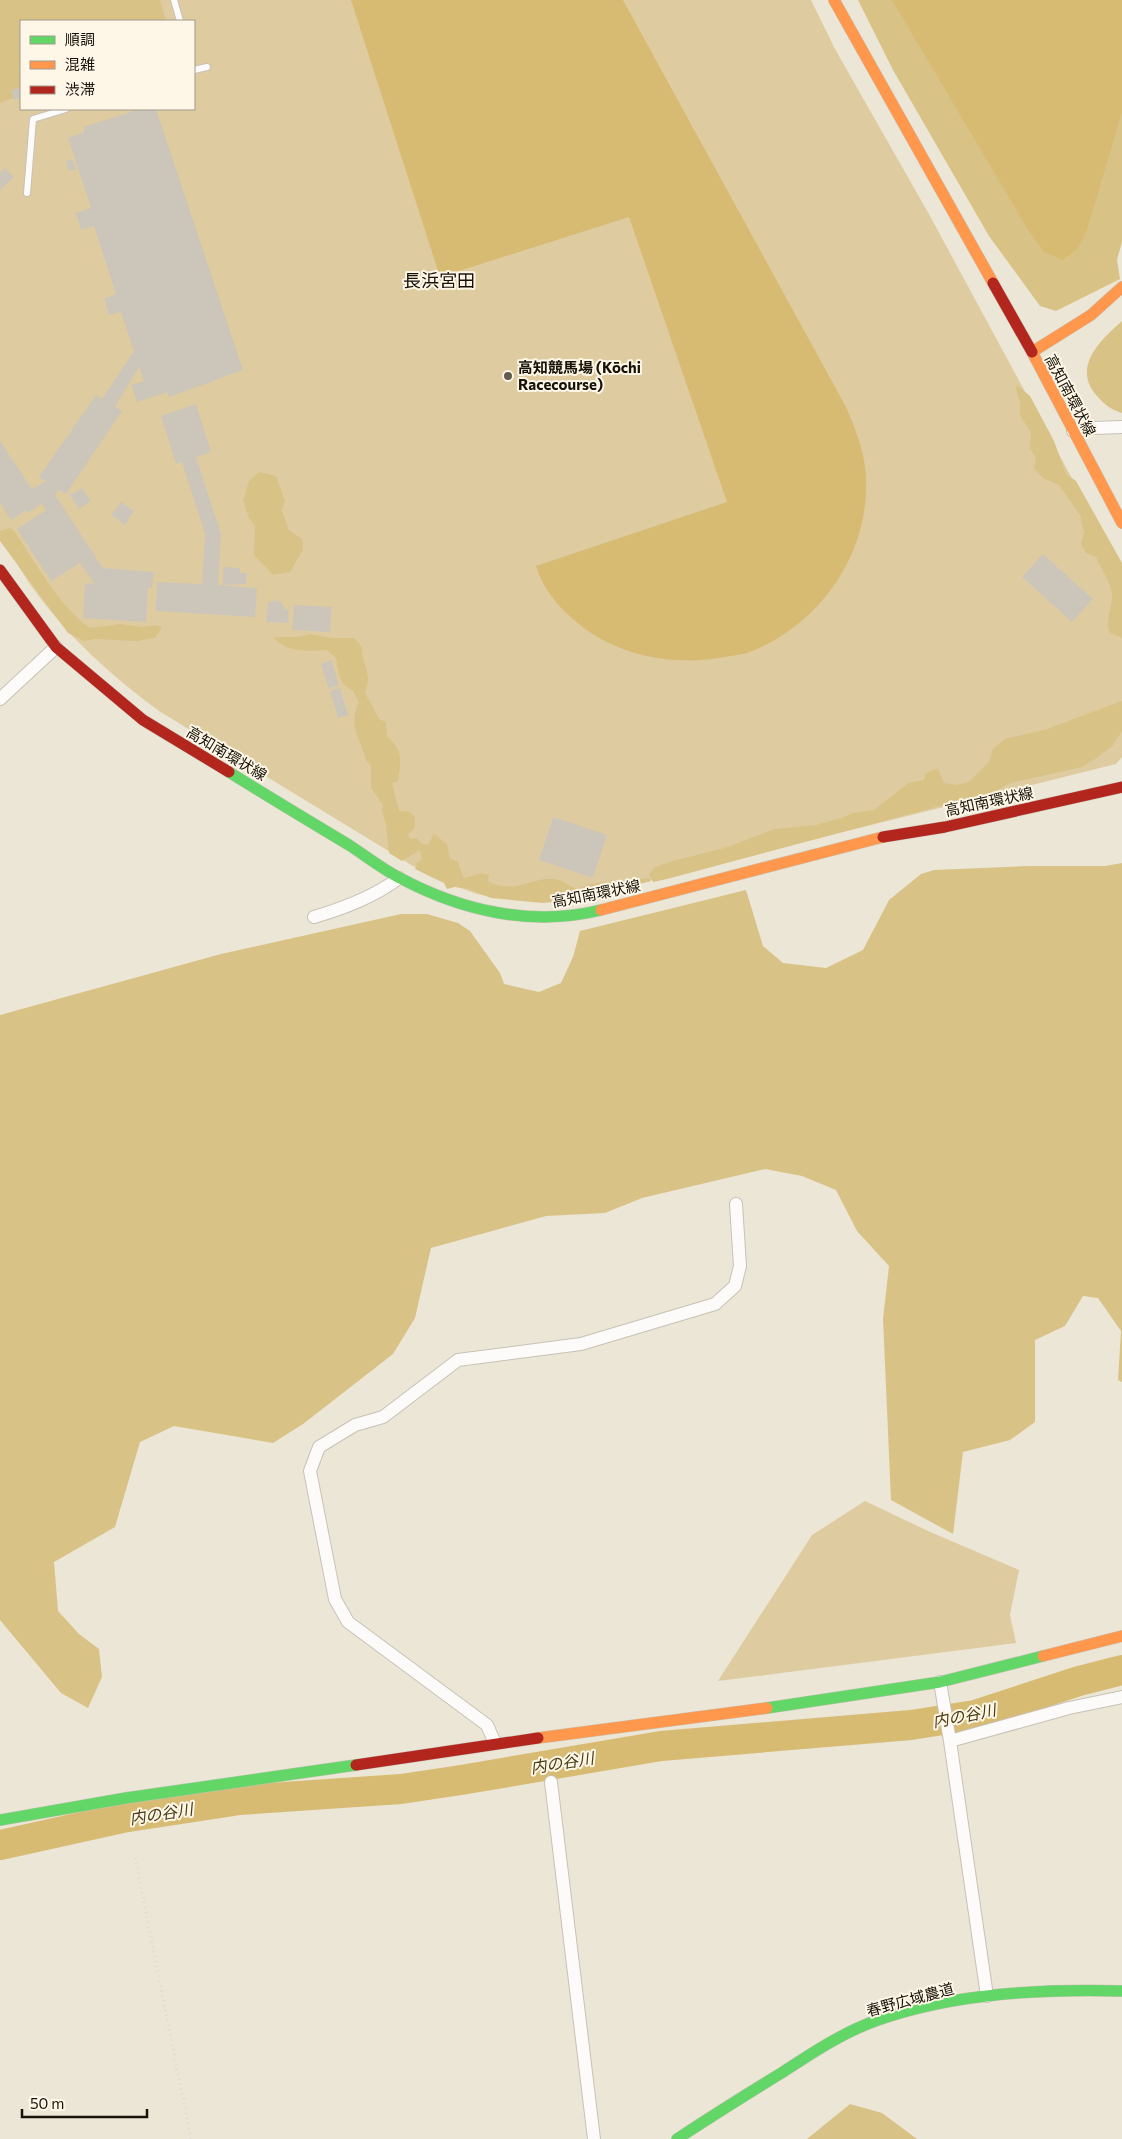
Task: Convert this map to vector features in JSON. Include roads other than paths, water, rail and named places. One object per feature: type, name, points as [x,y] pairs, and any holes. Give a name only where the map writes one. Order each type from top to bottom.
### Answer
[{"type":"street","points":[[834,0],[1032,352]]},
{"type":"street","name":"高知南環状線","points":[[1122,287],[1107,303],[1087,318],[1032,352],[1122,523]]},
{"type":"street","points":[[1073,431],[1122,427]]},
{"type":"street","name":"高知南環状線","points":[[0,570],[56,647],[143,720],[400,878],[455,903],[497,914],[534,918],[574,916],[654,897],[881,837],[945,827],[1122,787]]},
{"type":"street","points":[[0,699],[56,647]]},
{"type":"street","points":[[314,917],[343,908],[390,886],[400,878]]},
{"type":"street","points":[[494,1743],[487,1725],[348,1622],[335,1600],[310,1470],[320,1447],[355,1425],[383,1417],[458,1360],[581,1344],[715,1304],[735,1286],[740,1266],[736,1204]]},
{"type":"street","points":[[0,1820],[126,1798],[494,1743],[941,1686],[1122,1636]]},
{"type":"street","points":[[941,1686],[987,1996]]},
{"type":"street","points":[[950,1738],[1069,1708],[1122,1697]]},
{"type":"street","points":[[551,1782],[594,2139]]},
{"type":"street","name":"春野広域農道","points":[[677,2139],[820,2048],[875,2022],[942,2003],[987,1996],[1026,1992],[1122,1991]]},
{"type":"lane","points":[[174,0],[180,20]]},
{"type":"lane","points":[[195,68],[207,67]]},
{"type":"lane","points":[[27,193],[33,119],[63,110]]},
{"type":"waterway","name":"内の谷川","points":[[0,1845],[122,1818],[240,1800],[401,1789],[661,1746],[911,1725],[975,1715],[1079,1681],[1122,1670]]},
{"type":"place","name":"高知競馬場 (Kōchi Racecourse)","points":[[508,376]]},
{"type":"district","name":"長浜宮田","points":[[439,280]]}]
